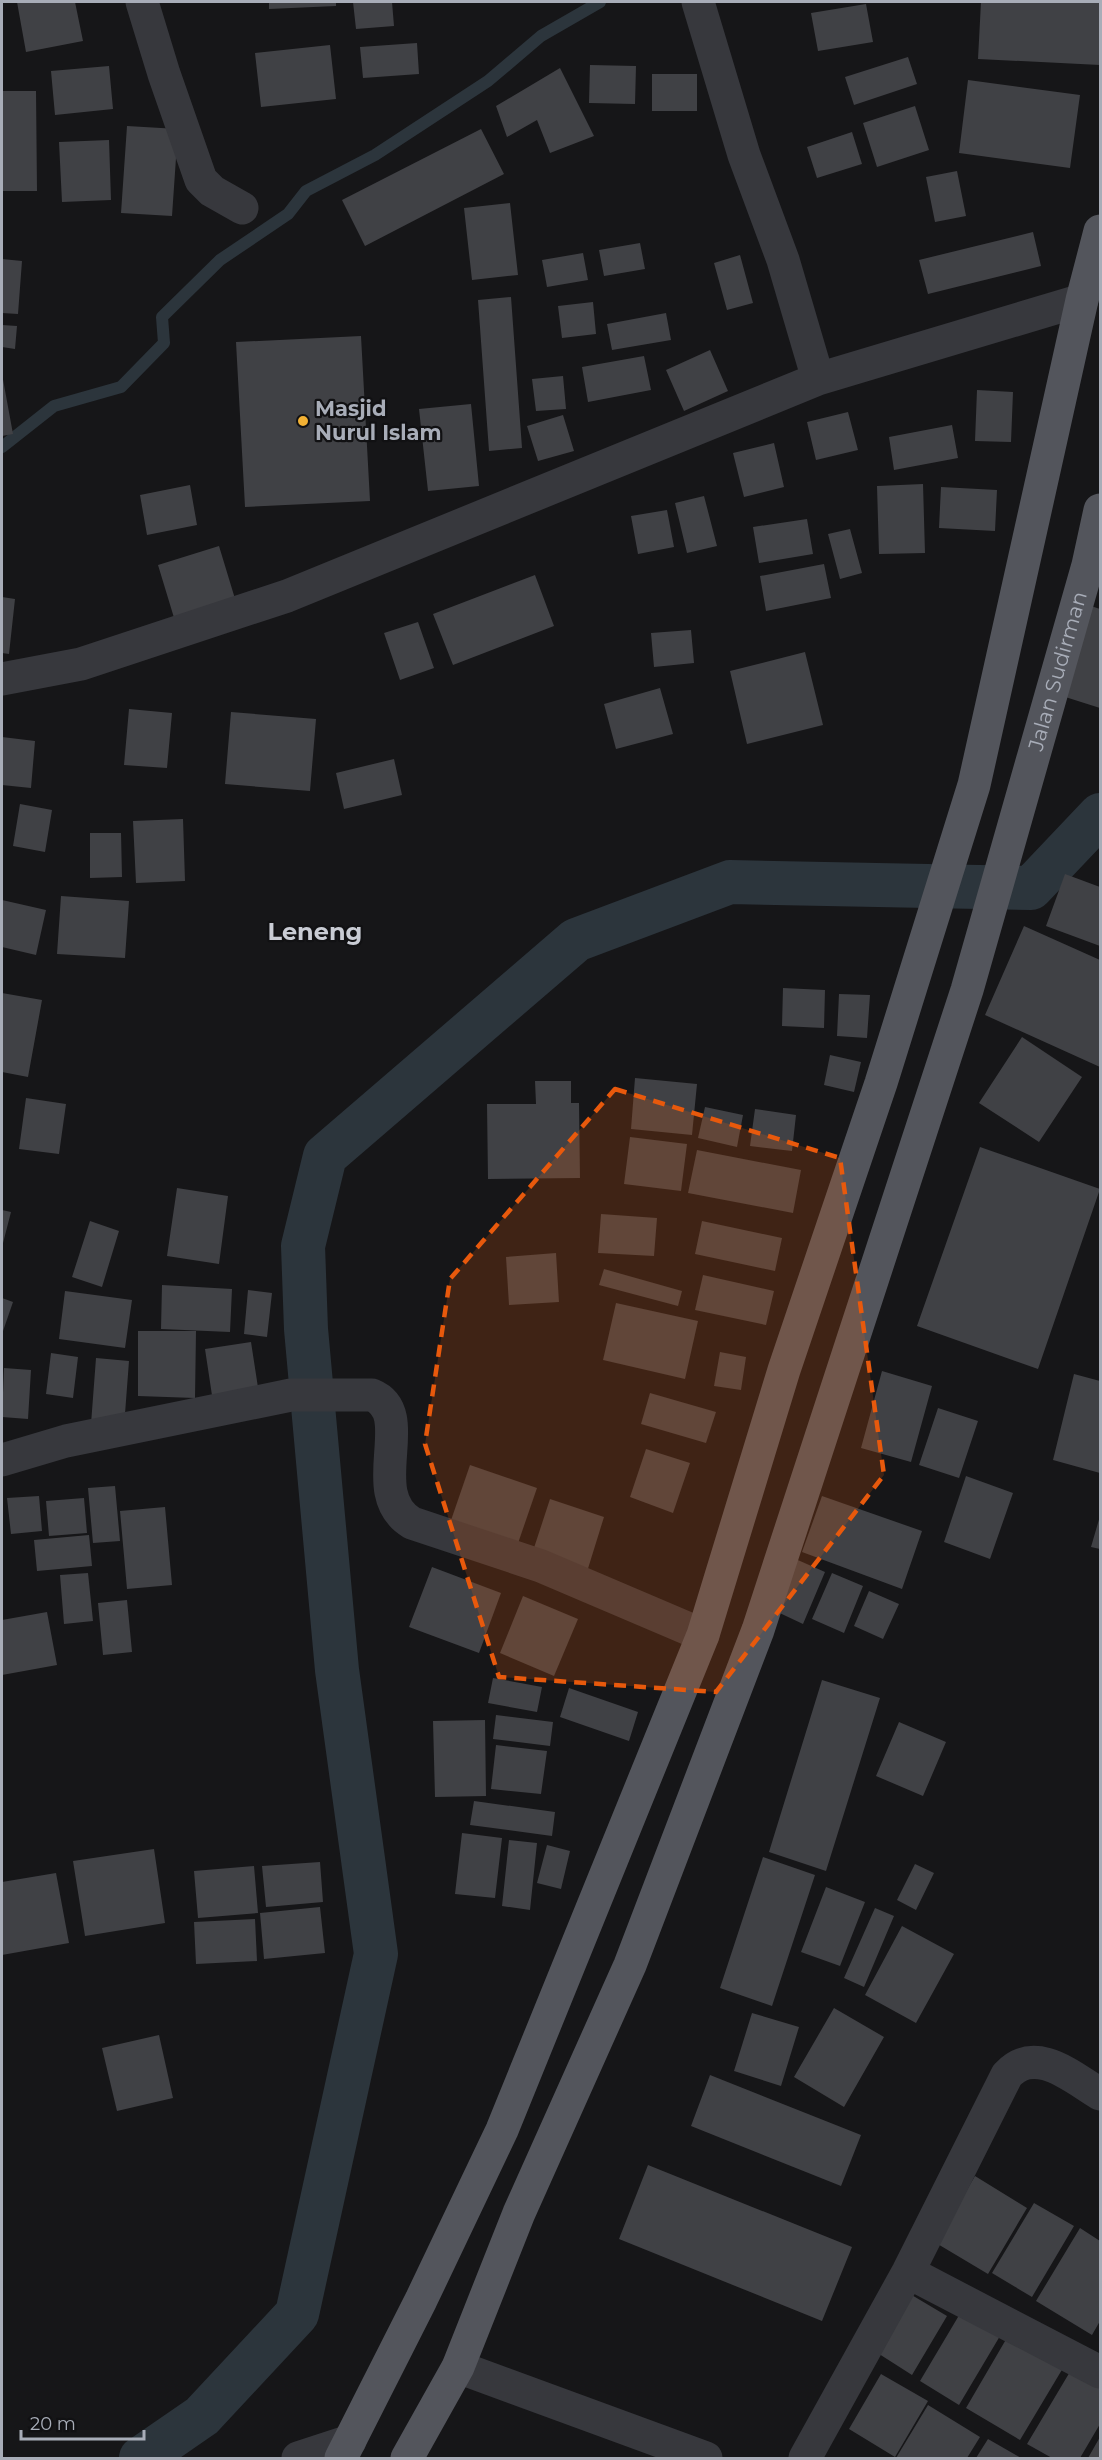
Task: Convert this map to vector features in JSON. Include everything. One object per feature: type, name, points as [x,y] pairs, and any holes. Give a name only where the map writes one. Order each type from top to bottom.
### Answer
[{"type":"main road","points":[[346,2450],[422,2300],[502,2130],[703,1635],[784,1370],[816,1279],[974,785],[1082,300],[1101,231]]},
{"type":"main road","name":"Jalan Sudirman","points":[[407,2458],[458,2367],[519,2213],[630,1965],[758,1630],[967,990],[1088,566],[1101,510]]},
{"type":"street","points":[[142,2],[201,180],[227,201],[242,208]]},
{"type":"street","points":[[698,2],[744,155],[783,260],[818,379]]},
{"type":"street","points":[[2,679],[81,664],[286,596],[818,379],[1082,300]]},
{"type":"street","points":[[2,1460],[66,1441],[291,1395],[372,1395],[384,1401],[391,1415],[391,1498],[401,1517],[412,1523],[540,1566],[703,1635]]},
{"type":"street","points":[[806,2458],[908,2272],[998,2092],[1011,2071],[1031,2062],[1051,2064],[1101,2094]]},
{"type":"street","points":[[908,2272],[1101,2372]]},
{"type":"street","points":[[458,2367],[706,2458]]},
{"type":"street","points":[[298,2458],[346,2450]]},
{"type":"highlighted area","points":[[615,1089],[840,1158],[884,1475],[716,1692],[499,1677],[425,1444],[450,1279]]},
{"type":"building","points":[[17,2],[75,2],[83,41],[26,52]]},
{"type":"building","points":[[269,2],[336,2],[336,6],[269,9]]},
{"type":"building","points":[[353,2],[392,2],[394,26],[356,29]]},
{"type":"building","points":[[981,2],[1100,2],[1100,65],[978,59]]},
{"type":"building","points":[[866,4],[873,42],[818,51],[811,13]]},
{"type":"building","points":[[417,43],[419,74],[363,78],[360,47]]},
{"type":"building","points":[[330,45],[336,99],[261,107],[255,53]]},
{"type":"building","points":[[908,57],[917,84],[854,105],[845,77]]},
{"type":"building","points":[[590,65],[636,66],[635,104],[589,103]]},
{"type":"building","points":[[109,66],[113,109],[55,115],[51,71]]},
{"type":"building","points":[[560,68],[594,136],[550,153],[537,120],[507,137],[496,106]]},
{"type":"building","points":[[652,74],[697,74],[697,111],[652,111]]},
{"type":"building","points":[[968,80],[1080,95],[1070,168],[959,153]]},
{"type":"building","points":[[2,91],[36,91],[37,191],[2,191]]},
{"type":"building","points":[[915,106],[929,150],[877,167],[863,123]]},
{"type":"building","points":[[127,126],[178,129],[172,216],[121,213]]},
{"type":"building","points":[[481,129],[504,174],[365,246],[342,200]]},
{"type":"building","points":[[852,132],[862,164],[817,178],[807,147]]},
{"type":"building","points":[[109,140],[111,200],[62,202],[59,142]]},
{"type":"building","points":[[957,171],[966,216],[935,222],[926,177]]},
{"type":"building","points":[[510,203],[518,275],[472,280],[464,208]]},
{"type":"building","points":[[1033,232],[1041,266],[928,294],[919,260]]},
{"type":"building","points":[[640,243],[645,269],[604,276],[599,250]]},
{"type":"building","points":[[583,253],[588,280],[547,287],[542,260]]},
{"type":"building","points":[[740,255],[753,303],[727,310],[714,263]]},
{"type":"building","points":[[2,259],[22,261],[18,314],[2,313]]},
{"type":"building","points":[[511,297],[522,448],[489,451],[478,300]]},
{"type":"building","points":[[593,302],[596,334],[562,338],[558,306]]},
{"type":"building","points":[[666,313],[671,340],[612,350],[607,324]]},
{"type":"building","points":[[2,325],[17,326],[15,349],[2,347]]},
{"type":"building","name":"Masjid Nurul Islam","points":[[361,336],[370,501],[245,507],[236,342]]},
{"type":"building","points":[[710,350],[728,391],[684,411],[666,370]]},
{"type":"building","points":[[644,356],[651,390],[588,402],[582,367]]},
{"type":"building","points":[[2,374],[13,434],[2,436]]},
{"type":"building","points":[[563,376],[566,409],[536,411],[532,379]]},
{"type":"building","points":[[977,390],[1013,392],[1011,442],[975,441]]},
{"type":"building","points":[[471,404],[479,486],[428,491],[419,409]]},
{"type":"building","points":[[848,412],[858,450],[816,460],[807,422]]},
{"type":"building","points":[[563,415],[574,451],[538,461],[527,426]]},
{"type":"building","points":[[952,425],[958,458],[894,470],[889,437]]},
{"type":"building","points":[[774,443],[784,487],[744,497],[733,453]]},
{"type":"building","points":[[923,484],[925,553],[879,554],[877,486]]},
{"type":"building","points":[[190,485],[197,525],[147,535],[140,495]]},
{"type":"building","points":[[941,487],[997,490],[995,531],[939,528]]},
{"type":"building","points":[[704,496],[717,546],[687,553],[675,503]]},
{"type":"building","points":[[667,510],[674,547],[638,554],[631,516]]},
{"type":"building","points":[[807,519],[813,554],[759,563],[753,527]]},
{"type":"building","points":[[850,529],[862,573],[840,579],[828,534]]},
{"type":"building","points":[[219,546],[236,602],[175,621],[158,565]]},
{"type":"building","points":[[824,564],[831,598],[766,611],[760,576]]},
{"type":"building","points":[[535,575],[554,626],[453,665],[433,614]]},
{"type":"building","points":[[2,597],[15,599],[9,654],[2,653]]},
{"type":"building","points":[[1088,605],[1100,609],[1100,708],[1059,695]]},
{"type":"building","points":[[418,622],[434,668],[400,680],[384,633]]},
{"type":"building","points":[[691,630],[694,663],[654,667],[651,633]]},
{"type":"building","points":[[805,652],[823,725],[747,744],[730,671]]},
{"type":"building","points":[[660,688],[673,734],[616,749],[604,704]]},
{"type":"building","points":[[129,709],[172,713],[167,768],[124,765]]},
{"type":"building","points":[[231,712],[316,719],[310,791],[225,784]]},
{"type":"building","points":[[2,737],[35,741],[31,788],[2,785]]},
{"type":"building","points":[[394,759],[402,795],[344,809],[336,773]]},
{"type":"building","points":[[20,804],[52,810],[45,852],[13,846]]},
{"type":"building","points":[[183,819],[185,881],[136,883],[133,821]]},
{"type":"building","points":[[90,833],[121,833],[122,877],[90,878]]},
{"type":"building","points":[[1065,874],[1100,887],[1100,946],[1046,926]]},
{"type":"building","points":[[61,896],[129,901],[125,958],[57,954]]},
{"type":"building","points":[[2,900],[46,910],[36,955],[2,947]]},
{"type":"building","points":[[1024,926],[1100,960],[1100,1067],[985,1015]]},
{"type":"building","points":[[783,988],[825,990],[824,1028],[782,1026]]},
{"type":"building","points":[[2,993],[42,1000],[28,1077],[2,1072]]},
{"type":"building","points":[[839,994],[870,995],[867,1038],[837,1036]]},
{"type":"building","points":[[1022,1037],[1082,1077],[1039,1142],[979,1103]]},
{"type":"building","points":[[830,1055],[861,1062],[854,1092],[824,1085]]},
{"type":"building","points":[[635,1078],[697,1084],[692,1135],[631,1129]]},
{"type":"building","points":[[535,1081],[571,1081],[571,1103],[579,1103],[580,1178],[488,1179],[487,1104],[536,1104]]},
{"type":"building","points":[[26,1098],[66,1104],[59,1154],[19,1149]]},
{"type":"building","points":[[705,1107],[743,1115],[737,1147],[698,1138]]},
{"type":"building","points":[[755,1109],[796,1115],[792,1151],[750,1146]]},
{"type":"building","points":[[630,1137],[687,1144],[681,1191],[624,1184]]},
{"type":"building","points":[[980,1147],[1100,1189],[1038,1369],[917,1326]]},
{"type":"building","points":[[697,1150],[801,1170],[793,1213],[688,1193]]},
{"type":"building","points":[[177,1188],[228,1196],[219,1264],[167,1256]]},
{"type":"building","points":[[2,1210],[11,1212],[2,1247]]},
{"type":"building","points":[[601,1214],[657,1218],[654,1256],[598,1253]]},
{"type":"building","points":[[90,1221],[119,1231],[102,1287],[72,1277]]},
{"type":"building","points":[[702,1221],[782,1238],[775,1271],[695,1254]]},
{"type":"building","points":[[556,1253],[559,1302],[509,1305],[506,1257]]},
{"type":"building","points":[[604,1269],[682,1291],[678,1306],[599,1285]]},
{"type":"building","points":[[703,1275],[774,1291],[766,1325],[695,1310]]},
{"type":"building","points":[[162,1285],[232,1289],[230,1332],[161,1329]]},
{"type":"building","points":[[248,1290],[272,1293],[267,1337],[244,1334]]},
{"type":"building","points":[[65,1291],[132,1300],[125,1348],[59,1339]]},
{"type":"building","points":[[2,1298],[13,1302],[2,1334]]},
{"type":"building","points":[[616,1303],[698,1321],[685,1379],[603,1360]]},
{"type":"building","points":[[138,1331],[196,1331],[195,1398],[138,1396]]},
{"type":"building","points":[[251,1342],[259,1394],[213,1402],[205,1349]]},
{"type":"building","points":[[720,1352],[746,1357],[741,1390],[714,1386]]},
{"type":"building","points":[[51,1353],[78,1357],[73,1398],[46,1394]]},
{"type":"building","points":[[96,1358],[129,1361],[124,1427],[91,1424]]},
{"type":"building","points":[[4,1368],[31,1370],[28,1419],[2,1417]]},
{"type":"building","points":[[882,1371],[932,1386],[911,1462],[861,1448]]},
{"type":"building","points":[[1074,1374],[1100,1381],[1100,1473],[1053,1460]]},
{"type":"building","points":[[650,1393],[716,1412],[706,1443],[641,1424]]},
{"type":"building","points":[[938,1408],[978,1421],[959,1478],[919,1465]]},
{"type":"building","points":[[646,1449],[690,1463],[673,1513],[630,1497]]},
{"type":"building","points":[[470,1465],[537,1488],[515,1552],[448,1529]]},
{"type":"building","points":[[966,1476],[1013,1493],[990,1559],[944,1542]]},
{"type":"building","points":[[115,1486],[120,1541],[93,1543],[88,1488]]},
{"type":"building","points":[[39,1496],[42,1531],[11,1534],[7,1498]]},
{"type":"building","points":[[822,1496],[922,1531],[902,1589],[802,1552]]},
{"type":"building","points":[[84,1498],[87,1533],[49,1536],[46,1501]]},
{"type":"building","points":[[550,1499],[604,1517],[586,1575],[531,1557]]},
{"type":"building","points":[[165,1507],[172,1585],[127,1589],[120,1511]]},
{"type":"building","points":[[1100,1516],[1100,1549],[1091,1547]]},
{"type":"building","points":[[89,1535],[92,1566],[37,1571],[34,1540]]},
{"type":"building","points":[[791,1557],[825,1572],[803,1624],[769,1608]]},
{"type":"building","points":[[432,1567],[501,1593],[479,1653],[409,1627]]},
{"type":"building","points":[[88,1573],[93,1621],[64,1624],[60,1575]]},
{"type":"building","points":[[832,1573],[863,1586],[844,1633],[812,1619]]},
{"type":"building","points":[[869,1591],[899,1604],[883,1639],[854,1626]]},
{"type":"building","points":[[523,1596],[578,1619],[554,1676],[500,1653]]},
{"type":"building","points":[[127,1600],[132,1652],[103,1655],[98,1603]]},
{"type":"building","points":[[47,1612],[57,1665],[2,1675],[2,1620]]},
{"type":"building","points":[[493,1678],[542,1687],[537,1712],[488,1703]]},
{"type":"building","points":[[822,1680],[880,1698],[826,1871],[769,1852]]},
{"type":"building","points":[[569,1688],[638,1712],[629,1741],[560,1717]]},
{"type":"building","points":[[496,1715],[553,1722],[550,1746],[493,1739]]},
{"type":"building","points":[[485,1720],[486,1796],[435,1797],[433,1721]]},
{"type":"building","points":[[899,1722],[946,1742],[923,1796],[876,1776]]},
{"type":"building","points":[[496,1745],[547,1751],[541,1794],[491,1789]]},
{"type":"building","points":[[474,1801],[555,1812],[552,1836],[470,1825]]},
{"type":"building","points":[[462,1833],[502,1838],[495,1898],[455,1894]]},
{"type":"building","points":[[509,1840],[537,1843],[530,1910],[502,1906]]},
{"type":"building","points":[[547,1845],[570,1851],[561,1889],[537,1883]]},
{"type":"building","points":[[154,1849],[165,1923],[85,1936],[73,1861]]},
{"type":"building","points":[[763,1857],[815,1875],[772,2006],[720,1988]]},
{"type":"building","points":[[320,1862],[323,1902],[266,1907],[262,1866]]},
{"type":"building","points":[[915,1864],[934,1873],[916,1910],[897,1900]]},
{"type":"building","points":[[254,1866],[258,1913],[198,1918],[194,1871]]},
{"type":"building","points":[[56,1873],[69,1943],[2,1955],[2,1882]]},
{"type":"building","points":[[826,1887],[865,1902],[840,1966],[801,1952]]},
{"type":"building","points":[[320,1907],[325,1953],[264,1959],[260,1913]]},
{"type":"building","points":[[875,1908],[894,1916],[864,1987],[844,1978]]},
{"type":"building","points":[[255,1919],[257,1961],[196,1964],[194,1922]]},
{"type":"building","points":[[902,1926],[954,1954],[916,2023],[865,1995]]},
{"type":"building","points":[[834,2008],[884,2037],[844,2107],[794,2077]]},
{"type":"building","points":[[752,2013],[799,2027],[781,2086],[734,2071]]},
{"type":"building","points":[[159,2035],[173,2098],[117,2111],[102,2048]]},
{"type":"building","points":[[710,2075],[861,2135],[841,2186],[691,2126]]},
{"type":"building","points":[[648,2165],[852,2247],[822,2321],[619,2239]]},
{"type":"building","points":[[975,2176],[1027,2208],[988,2274],[936,2243]]},
{"type":"building","points":[[1034,2203],[1074,2226],[1032,2297],[992,2273]]},
{"type":"building","points":[[1080,2228],[1100,2241],[1100,2321],[1092,2335],[1036,2301]]},
{"type":"building","points":[[910,2294],[947,2316],[912,2375],[876,2352]]},
{"type":"building","points":[[961,2312],[1000,2336],[959,2405],[920,2381]]},
{"type":"building","points":[[1008,2336],[1063,2368],[1020,2440],[966,2408]]},
{"type":"building","points":[[1074,2365],[1100,2380],[1100,2424],[1080,2458],[1052,2458],[1027,2444]]},
{"type":"building","points":[[881,2374],[928,2401],[895,2457],[849,2429]]},
{"type":"building","points":[[928,2405],[980,2437],[967,2458],[896,2458]]},
{"type":"building","points":[[1100,2437],[1100,2458],[1088,2458]]},
{"type":"building","points":[[988,2439],[1021,2458],[976,2458]]},
{"type":"waterway","points":[[2,447],[54,406],[121,387],[164,343],[162,317],[220,260],[288,214],[306,191],[375,155],[488,81],[541,36],[600,2]]},
{"type":"waterway","points":[[141,2458],[202,2416],[297,2314],[376,1954],[337,1670],[306,1329],[303,1246],[325,1156],[576,940],[730,882],[1031,888],[1100,815]]},
{"type":"place","name":"Masjid Nurul Islam","points":[[303,421]]},
{"type":"district","name":"Leneng","points":[[315,932]]}]
